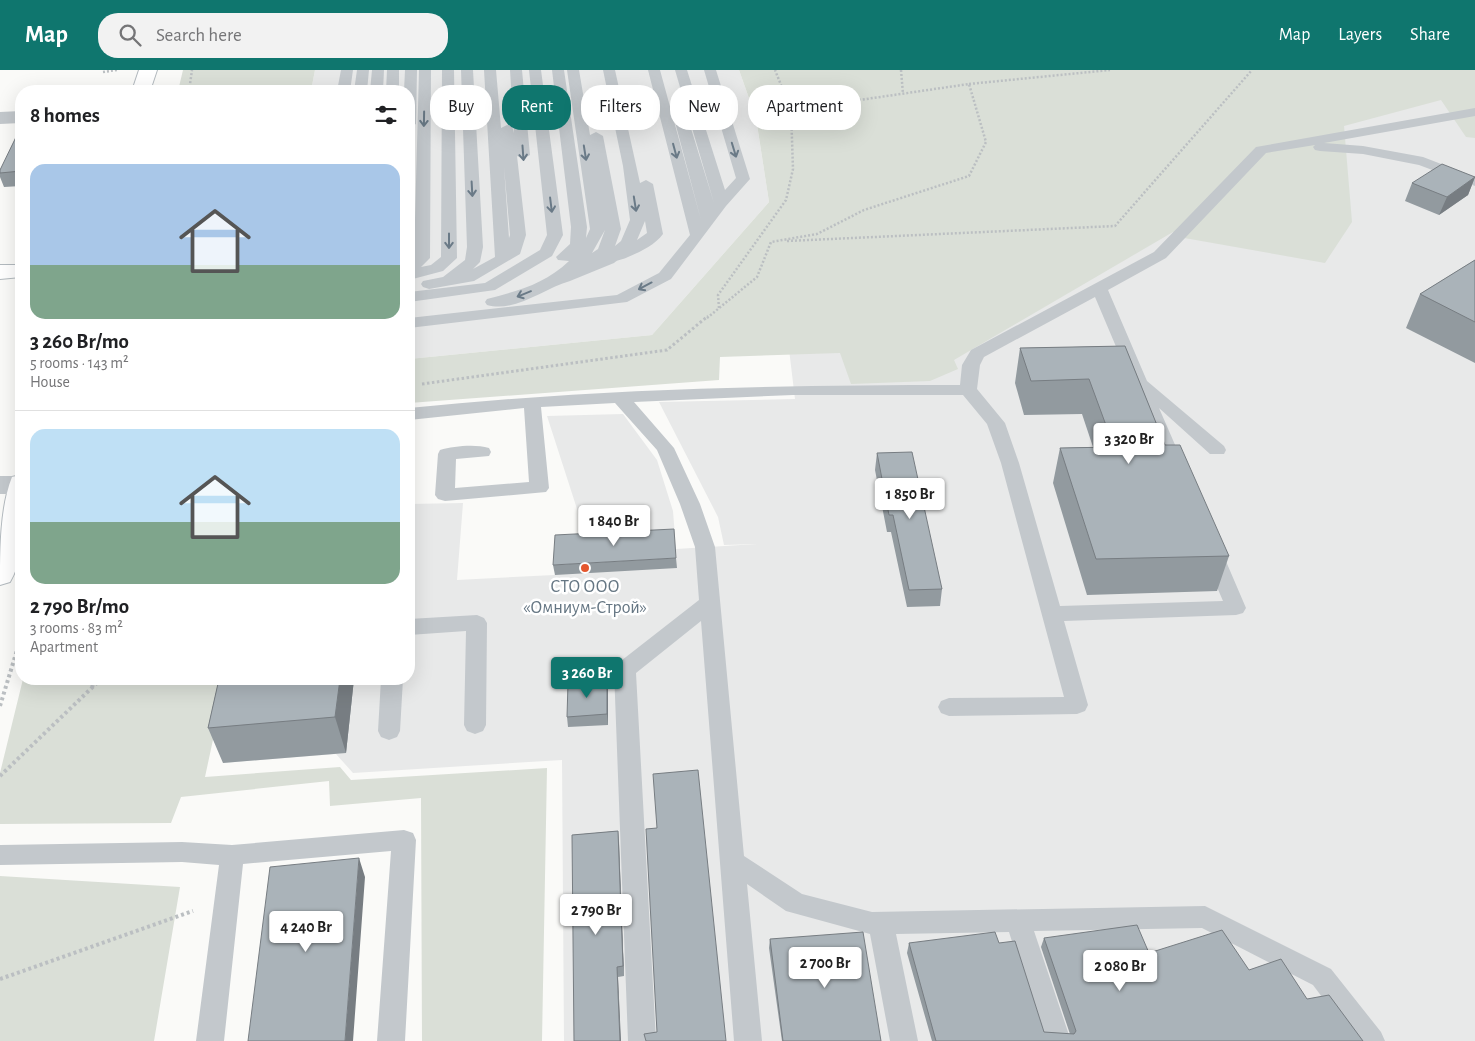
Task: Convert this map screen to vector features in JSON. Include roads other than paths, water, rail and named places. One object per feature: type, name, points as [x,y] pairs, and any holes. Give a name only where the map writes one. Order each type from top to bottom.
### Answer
[{"type":"main road","points":[[143,85],[148,70]]},
{"type":"main road","points":[[0,272],[15,271]]},
{"type":"main road","points":[[0,575],[14,484]]},
{"type":"street","points":[[0,118],[15,117]]},
{"type":"lane","points":[[345,85],[347,70]]},
{"type":"lane","points":[[362,85],[363,70]]},
{"type":"lane","points":[[377,85],[378,70]]},
{"type":"lane","points":[[393,85],[394,70]]},
{"type":"lane","points":[[410,70],[410,85]]},
{"type":"lane","points":[[415,268],[422,258],[425,70]]},
{"type":"lane","points":[[415,270],[436,259],[436,70]]},
{"type":"lane","points":[[415,272],[437,268],[450,258],[448,70]]},
{"type":"lane","points":[[448,281],[472,262],[475,247],[467,70]]},
{"type":"lane","points":[[468,278],[487,254],[477,70]]},
{"type":"lane","points":[[490,70],[507,256]]},
{"type":"lane","points":[[502,70],[518,235],[507,256]]},
{"type":"lane","points":[[415,285],[468,278],[528,242],[531,234],[516,70]]},
{"type":"lane","points":[[536,70],[555,235],[547,253]]},
{"type":"lane","points":[[489,287],[547,253],[565,235],[567,210],[547,70]]},
{"type":"lane","points":[[415,296],[489,287],[532,274],[562,259],[578,246],[580,227],[577,199],[558,70]]},
{"type":"lane","points":[[556,282],[592,245],[598,229],[573,70]]},
{"type":"lane","points":[[585,70],[613,229],[606,256]]},
{"type":"lane","points":[[596,70],[624,234],[606,256]]},
{"type":"lane","points":[[415,310],[508,301],[556,282],[628,243],[638,220],[630,166],[609,70]]},
{"type":"lane","points":[[606,256],[639,246],[655,234],[621,70]]},
{"type":"lane","points":[[641,70],[688,250]]},
{"type":"lane","points":[[654,70],[698,235]]},
{"type":"lane","points":[[668,70],[709,217]]},
{"type":"lane","points":[[681,70],[726,198]]},
{"type":"lane","points":[[693,70],[726,198]]},
{"type":"lane","points":[[415,322],[621,299],[665,276],[688,250],[709,217],[743,179],[710,70]]},
{"type":"lane","points":[[949,707],[1077,705],[1010,464],[996,423],[968,390],[971,365],[977,354],[1160,254],[1261,150],[1475,112]]},
{"type":"lane","points":[[1293,144],[1363,150],[1423,161],[1475,182]]},
{"type":"lane","points":[[1099,288],[1186,490]]},
{"type":"lane","points":[[1139,381],[1218,450]]},
{"type":"lane","points":[[415,413],[532,402],[620,397],[793,390],[968,390]]},
{"type":"lane","points":[[620,397],[665,448],[690,504],[705,547],[748,1041]]},
{"type":"lane","points":[[482,452],[447,454],[445,495],[539,488],[532,402]]},
{"type":"lane","points":[[1052,614],[1236,608],[1205,536]]},
{"type":"lane","points":[[642,1041],[625,670],[711,602]]},
{"type":"lane","points":[[415,627],[477,622],[475,725]]},
{"type":"lane","points":[[389,731],[392,685]]},
{"type":"lane","points":[[0,855],[182,852],[232,855],[404,840],[391,1041]]},
{"type":"lane","points":[[210,1041],[232,855]]},
{"type":"lane","points":[[733,862],[795,903],[872,923],[1205,917],[1322,977],[1371,1041]]},
{"type":"lane","points":[[1018,921],[1057,1041]]},
{"type":"lane","points":[[880,923],[904,1041]]},
{"type":"place","name":"СТО ООО «Омниум-Строй»","points":[[585,568]]}]
